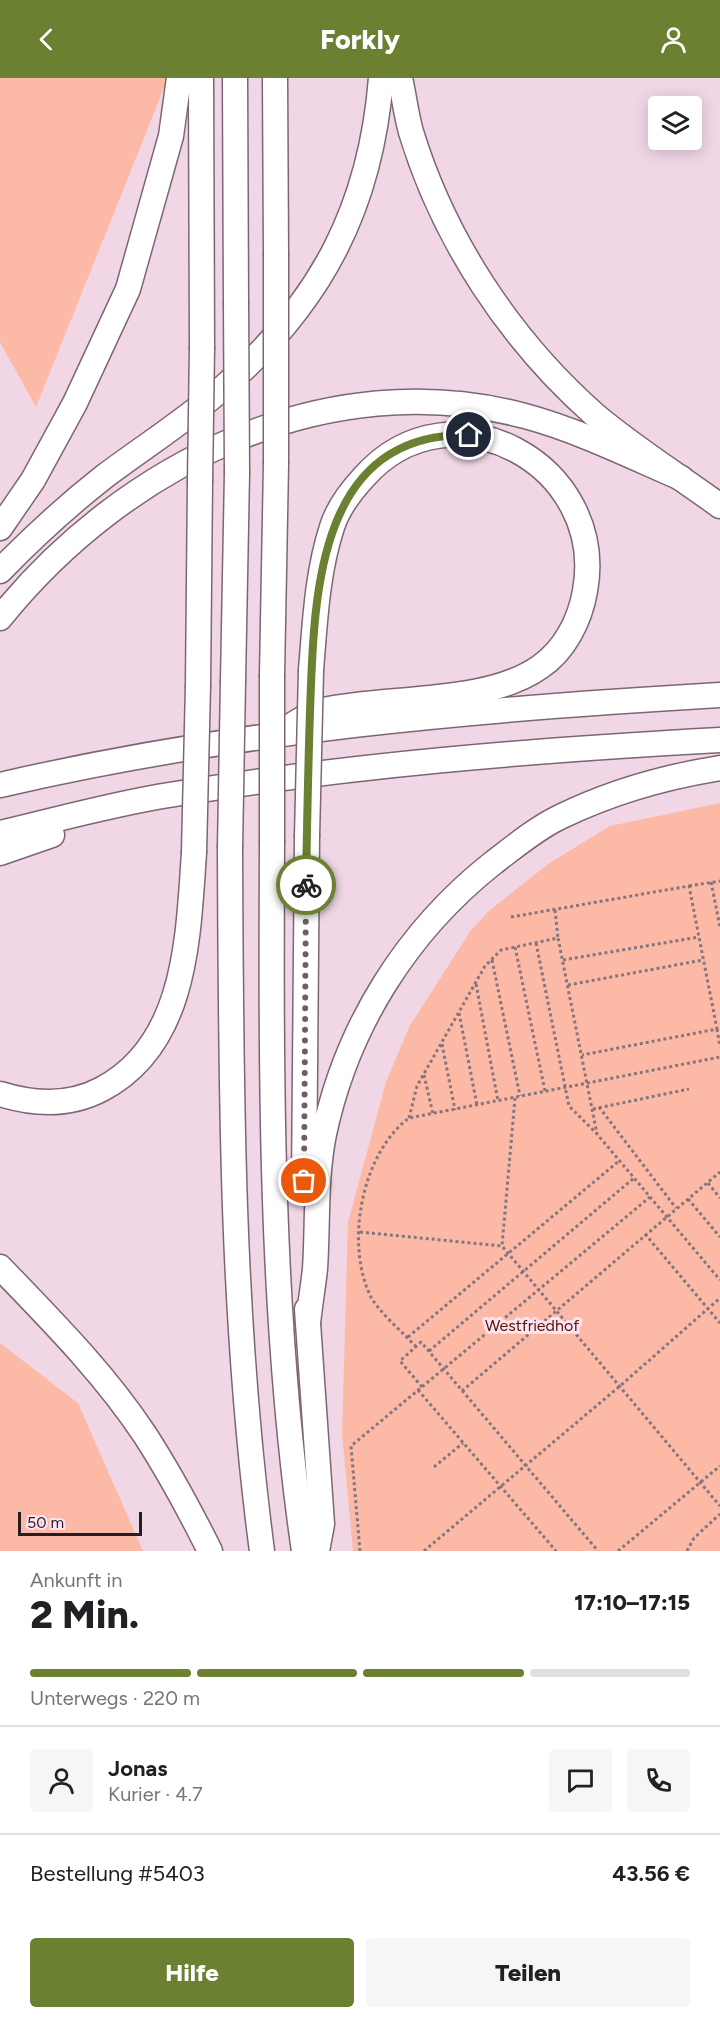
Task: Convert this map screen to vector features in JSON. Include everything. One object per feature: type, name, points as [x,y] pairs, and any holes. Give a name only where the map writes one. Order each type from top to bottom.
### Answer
[{"type":"highway","points":[[0,528],[33,480],[75,403],[128,289],[171,136],[179,78]]},
{"type":"highway","points":[[0,1094],[46,1104],[87,1097],[120,1079],[145,1056],[163,1028],[178,986],[189,926],[194,853],[202,346],[201,78]]},
{"type":"highway","points":[[235,78],[237,473],[230,848],[231,1098],[240,1336],[262,1551]]},
{"type":"highway","points":[[275,78],[276,464],[271,1094],[282,1334],[304,1551]]},
{"type":"highway","points":[[0,571],[104,477],[224,387],[263,351],[295,315],[326,268],[344,232],[363,181],[377,124],[381,78]]},
{"type":"highway","points":[[400,78],[411,131],[432,186],[465,256],[504,318],[554,376],[596,416],[720,506]]},
{"type":"highway","points":[[0,618],[53,560],[83,533],[167,471],[241,436],[337,410],[365,405],[424,403],[475,407],[524,416],[574,432],[681,478]]},
{"type":"highway","points":[[279,733],[321,710],[474,691],[508,684],[546,662],[571,631],[584,599],[587,582],[586,544],[577,513],[568,496],[547,471],[532,459],[490,439],[446,435],[425,438],[388,455],[371,469],[350,493],[332,525],[317,593],[311,670],[307,837],[304,1271],[322,1524],[317,1551]]},
{"type":"highway","points":[[0,785],[129,757],[279,733],[478,711],[720,695]]},
{"type":"highway","points":[[0,833],[166,795],[321,773],[598,746],[720,740]]},
{"type":"highway","points":[[308,1323],[315,1268],[320,1160],[331,1105],[356,1036],[382,985],[412,942],[471,881],[510,849],[558,818],[610,796],[654,781],[720,768]]},
{"type":"highway","points":[[0,853],[166,795]]},
{"type":"highway","points":[[0,1267],[78,1349],[143,1433],[176,1485],[210,1551]]},
{"type":"highway","points":[[0,1286],[109,1389]]},
{"type":"path","points":[[511,917],[720,880]]},
{"type":"path","points":[[711,882],[720,927]]},
{"type":"path","points":[[689,886],[720,1047]]},
{"type":"path","points":[[555,909],[558,938],[597,1134]]},
{"type":"path","points":[[563,960],[699,937]]},
{"type":"path","points":[[410,1118],[417,1086],[476,982],[492,959],[501,950],[558,938]]},
{"type":"path","points":[[536,943],[570,1106],[597,1134],[720,1280]]},
{"type":"path","points":[[515,947],[545,1091]]},
{"type":"path","points":[[492,959],[520,1096]]},
{"type":"path","points":[[568,985],[703,960]]},
{"type":"path","points":[[476,982],[498,1101]]},
{"type":"path","points":[[459,1012],[477,1105]]},
{"type":"path","points":[[582,1055],[717,1029]]},
{"type":"path","points":[[442,1042],[455,1110]]},
{"type":"path","points":[[416,1347],[370,1297],[361,1271],[360,1212],[373,1164],[389,1136],[410,1118],[720,1058]]},
{"type":"path","points":[[424,1075],[433,1114]]},
{"type":"path","points":[[592,1109],[689,1089]]},
{"type":"path","points":[[515,1098],[502,1246],[720,1506]]},
{"type":"path","points":[[599,1107],[676,1208]]},
{"type":"path","points":[[408,1337],[619,1161]]},
{"type":"path","points":[[462,1391],[720,1172]]},
{"type":"path","points":[[429,1351],[634,1178]]},
{"type":"path","points":[[707,1182],[720,1198]]},
{"type":"path","points":[[360,1551],[351,1446],[650,1197]]},
{"type":"path","points":[[688,1198],[720,1237]]},
{"type":"path","points":[[360,1232],[502,1246]]},
{"type":"path","points":[[645,1234],[720,1323]]},
{"type":"path","points":[[424,1551],[620,1386],[720,1298]]},
{"type":"path","points":[[422,1387],[400,1361],[421,1342],[598,1551]]},
{"type":"path","points":[[418,1390],[556,1551]]},
{"type":"path","points":[[434,1467],[463,1443]]},
{"type":"path","points":[[618,1551],[720,1466]]},
{"type":"path","points":[[687,1551],[694,1538],[720,1514]]},
{"type":"green space","points":[[0,78],[168,78],[36,407],[0,342]]},
{"type":"green space","name":"Westfriedhof","points":[[720,803],[720,1551],[353,1551],[342,1434],[348,1222],[386,1082],[409,1027],[471,930],[489,911],[548,864],[610,826]]},
{"type":"green space","points":[[0,1343],[78,1403],[143,1551],[0,1551]]},
{"type":"way so far","points":[[304,1181],[306,885]]},
{"type":"route","points":[[306,885],[311,670],[317,593],[332,525],[350,493],[371,469],[388,455],[425,438],[469,435]]}]
